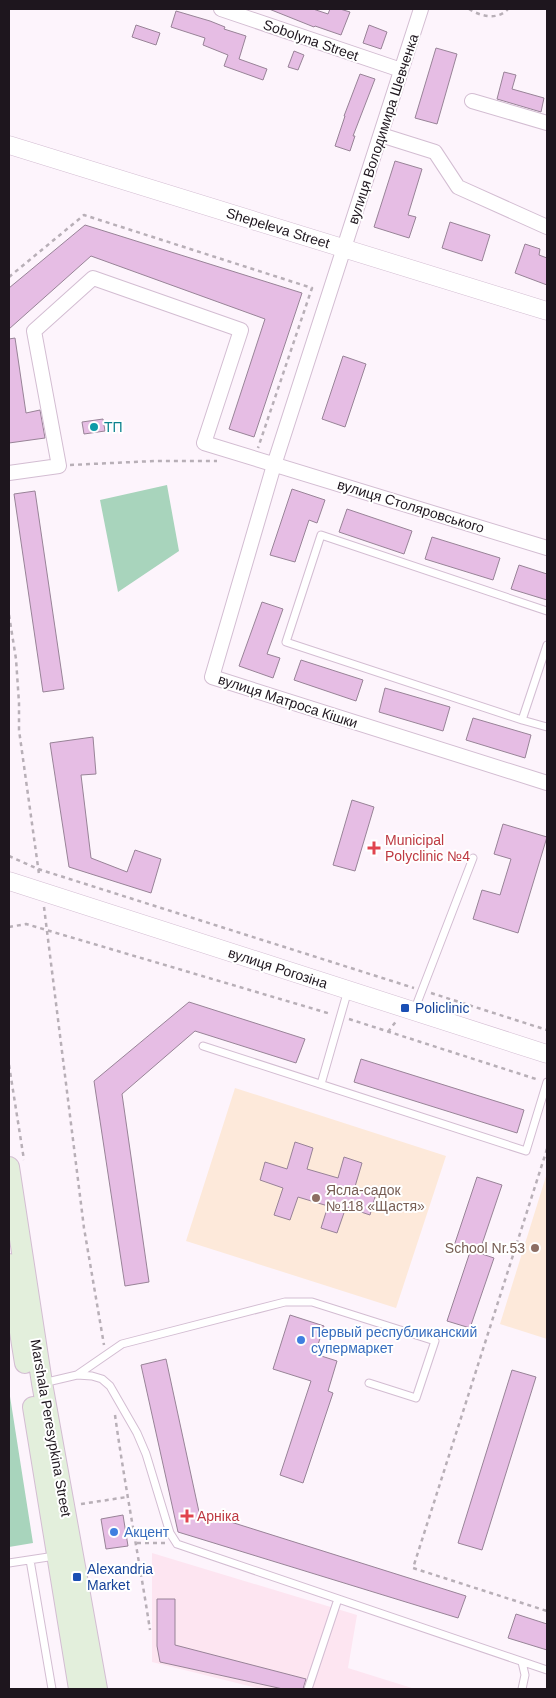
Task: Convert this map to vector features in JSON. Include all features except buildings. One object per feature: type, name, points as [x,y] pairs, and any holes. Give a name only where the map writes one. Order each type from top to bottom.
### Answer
[{"type":"main road","name":"Marshala Peresypkina Street","points":[[9,1167],[42,1383],[65,1554],[80,1689]]},
{"type":"main road","name":"Marshala Peresypkina Street","points":[[10,1273],[65,1554],[97,1689]]},
{"type":"street","name":"Sobolyna Street","points":[[221,9],[401,70]]},
{"type":"street","name":"вулиця Володимира Шевченка","points":[[274,465],[421,9]]},
{"type":"street","points":[[472,101],[547,123]]},
{"type":"street","points":[[381,135],[435,152],[458,187],[547,227]]},
{"type":"street","name":"Shepeleva Street","points":[[9,145],[547,311]]},
{"type":"street","name":"вулиця Столяровського","points":[[59,466],[34,331],[94,278],[241,330],[204,443],[547,548]]},
{"type":"street","name":"вулиця Матроса Кішки","points":[[274,465],[212,677],[547,783]]},
{"type":"street","points":[[9,473],[59,466]]},
{"type":"street","name":"вулиця Рогозіна","points":[[9,881],[547,1054]]},
{"type":"lane","points":[[547,611],[321,535],[286,642],[547,727]]},
{"type":"lane","points":[[522,720],[547,645]]},
{"type":"lane","points":[[414,1012],[473,858]]},
{"type":"lane","points":[[321,1084],[348,990]]},
{"type":"lane","points":[[203,1046],[526,1151],[547,1082]]},
{"type":"lane","points":[[77,1375],[122,1344],[286,1302],[312,1302],[435,1342],[416,1398],[369,1383]]},
{"type":"lane","points":[[42,1383],[77,1375],[102,1379],[110,1386],[137,1433],[146,1454],[170,1533],[177,1544],[547,1670]]},
{"type":"lane","points":[[9,1563],[65,1554]]},
{"type":"lane","points":[[30,1560],[52,1689]]},
{"type":"lane","points":[[308,1689],[338,1599]]},
{"type":"lane","points":[[522,1662],[524,1675],[522,1689]]},
{"type":"path","points":[[469,9],[485,16],[495,16],[508,9]]},
{"type":"path","points":[[9,277],[84,215],[312,288],[255,459]]},
{"type":"path","points":[[59,466],[155,460],[219,461]]},
{"type":"path","points":[[9,615],[16,658],[19,730],[48,930],[84,1228],[106,1354]]},
{"type":"path","points":[[9,856],[38,869],[547,1030]]},
{"type":"path","points":[[9,927],[26,924],[48,930],[340,1017],[547,1082]]},
{"type":"path","points":[[547,1149],[413,1568],[547,1611]]},
{"type":"path","points":[[114,1414],[150,1630]]},
{"type":"path","points":[[81,1504],[127,1497]]},
{"type":"path","points":[[137,1543],[177,1544]]},
{"type":"shaded area","name":"Ясла-садок №118 «Щастя»","points":[[235,1088],[446,1156],[396,1308],[186,1241]]},
{"type":"shaded area","name":"School Nr.53","points":[[547,1173],[547,1339],[500,1324]]},
{"type":"shaded area","points":[[152,1553],[357,1615],[348,1668],[415,1689],[261,1689],[152,1662]]},
{"type":"green space","points":[[167,485],[179,551],[118,592],[100,500]]},
{"type":"green space","points":[[9,1390],[33,1543],[9,1547]]},
{"type":"place","name":"ТП","points":[[94,427]]},
{"type":"place","name":"Municipal Polyclinic №4","points":[[374,848]]},
{"type":"place","name":"Policlinic","points":[[405,1008]]},
{"type":"place","name":"Ясла-садок №118 «Щастя»","points":[[316,1198]]},
{"type":"place","name":"School Nr.53","points":[[535,1248]]},
{"type":"place","name":"Первый республиканский супермаркет","points":[[301,1340]]},
{"type":"place","name":"Арніка","points":[[187,1516]]},
{"type":"place","name":"Акцент","points":[[114,1532]]},
{"type":"place","name":"Alexandria Market","points":[[77,1577]]}]
